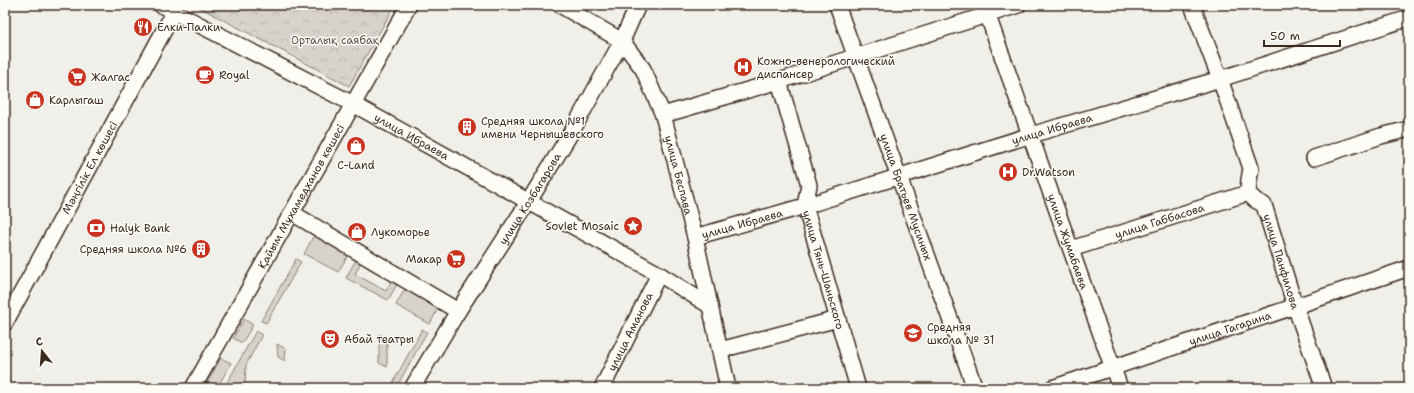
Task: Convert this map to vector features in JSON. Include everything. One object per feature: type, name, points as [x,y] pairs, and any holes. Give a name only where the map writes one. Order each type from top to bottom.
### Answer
[{"type":"street","name":"Қайым Мұхамедханов көшесі","points":[[193,388],[409,5]]},
{"type":"street","name":"улица Беспава","points":[[560,5],[622,41],[643,69],[663,116],[695,237],[728,388]]},
{"type":"street","name":"улица Козбагарова","points":[[412,388],[458,311],[572,131],[622,41],[638,5]]},
{"type":"street","name":"улица Братьев Мусиных","points":[[838,5],[975,388]]},
{"type":"street","points":[[663,116],[856,57],[985,10],[1018,5]]},
{"type":"street","points":[[1192,5],[1251,168],[1248,180],[1248,193]]},
{"type":"street","name":"улица Ибраева","points":[[167,8],[353,104],[659,274],[710,306]]},
{"type":"street","name":"Мәңгілік Ел көшесі","points":[[5,323],[167,8]]},
{"type":"street","name":"улица Жумабаева","points":[[985,10],[1031,135],[1120,388]]},
{"type":"street","name":"улица Ибраева","points":[[695,237],[805,206],[1031,135],[1220,79],[1409,18]]},
{"type":"street","name":"улица Тянь-Шаньского","points":[[779,81],[809,185],[805,206],[858,388]]},
{"type":"street","points":[[1314,158],[1381,136],[1409,129]]},
{"type":"street","name":"улица Габбасова","points":[[1071,249],[1248,193]]},
{"type":"street","name":"улица Панфилова","points":[[1248,193],[1254,200],[1264,205],[1295,306],[1324,388]]},
{"type":"street","points":[[292,213],[458,311]]},
{"type":"street","name":"улица Гагарина","points":[[1052,388],[1409,268]]},
{"type":"street","name":"улица Аманова","points":[[602,388],[659,274]]},
{"type":"street","points":[[720,350],[838,319]]},
{"type":"green space","name":"Орталық саябақ","points":[[195,5],[395,5],[349,86]]},
{"type":"green space","points":[[315,233],[350,252],[338,272],[304,254]]},
{"type":"green space","points":[[358,256],[362,260],[355,274],[386,291],[394,276],[400,279],[388,300],[346,278]]},
{"type":"green space","points":[[296,259],[301,262],[266,323],[261,321]]},
{"type":"green space","points":[[407,285],[441,303],[430,324],[396,305]]},
{"type":"green space","points":[[244,319],[253,325],[242,343],[233,338]]},
{"type":"green space","points":[[422,329],[427,332],[396,388],[390,388]]},
{"type":"green space","points":[[256,331],[262,335],[246,365],[245,388],[224,388]]},
{"type":"green space","points":[[379,334],[387,338],[387,367],[379,363]]},
{"type":"green space","points":[[277,344],[286,349],[285,361],[278,357]]},
{"type":"green space","points":[[221,358],[231,363],[217,388],[204,388]]},
{"type":"place","name":"Елки-Палки","points":[[143,27]]},
{"type":"place","name":"Кожно-венерологический диспансер","points":[[743,67]]},
{"type":"place","name":"Royal","points":[[205,75]]},
{"type":"place","name":"Жалгас","points":[[77,77]]},
{"type":"place","name":"Карлыгаш","points":[[35,100]]},
{"type":"place","name":"Средняя школа №1 имени Чернышевского","points":[[467,127]]},
{"type":"place","name":"C-Land","points":[[356,146]]},
{"type":"place","name":"Dr.Watson","points":[[1008,172]]},
{"type":"place","name":"Soviet Mosaic","points":[[633,226]]},
{"type":"place","name":"Halyk Bank","points":[[96,228]]},
{"type":"place","name":"Лукоморье","points":[[357,232]]},
{"type":"place","name":"Средняя школа №6","points":[[201,249]]},
{"type":"place","name":"Макар","points":[[456,259]]},
{"type":"place","name":"Средняя школа № 31","points":[[913,333]]},
{"type":"place","name":"Абай театры","points":[[330,339]]}]
